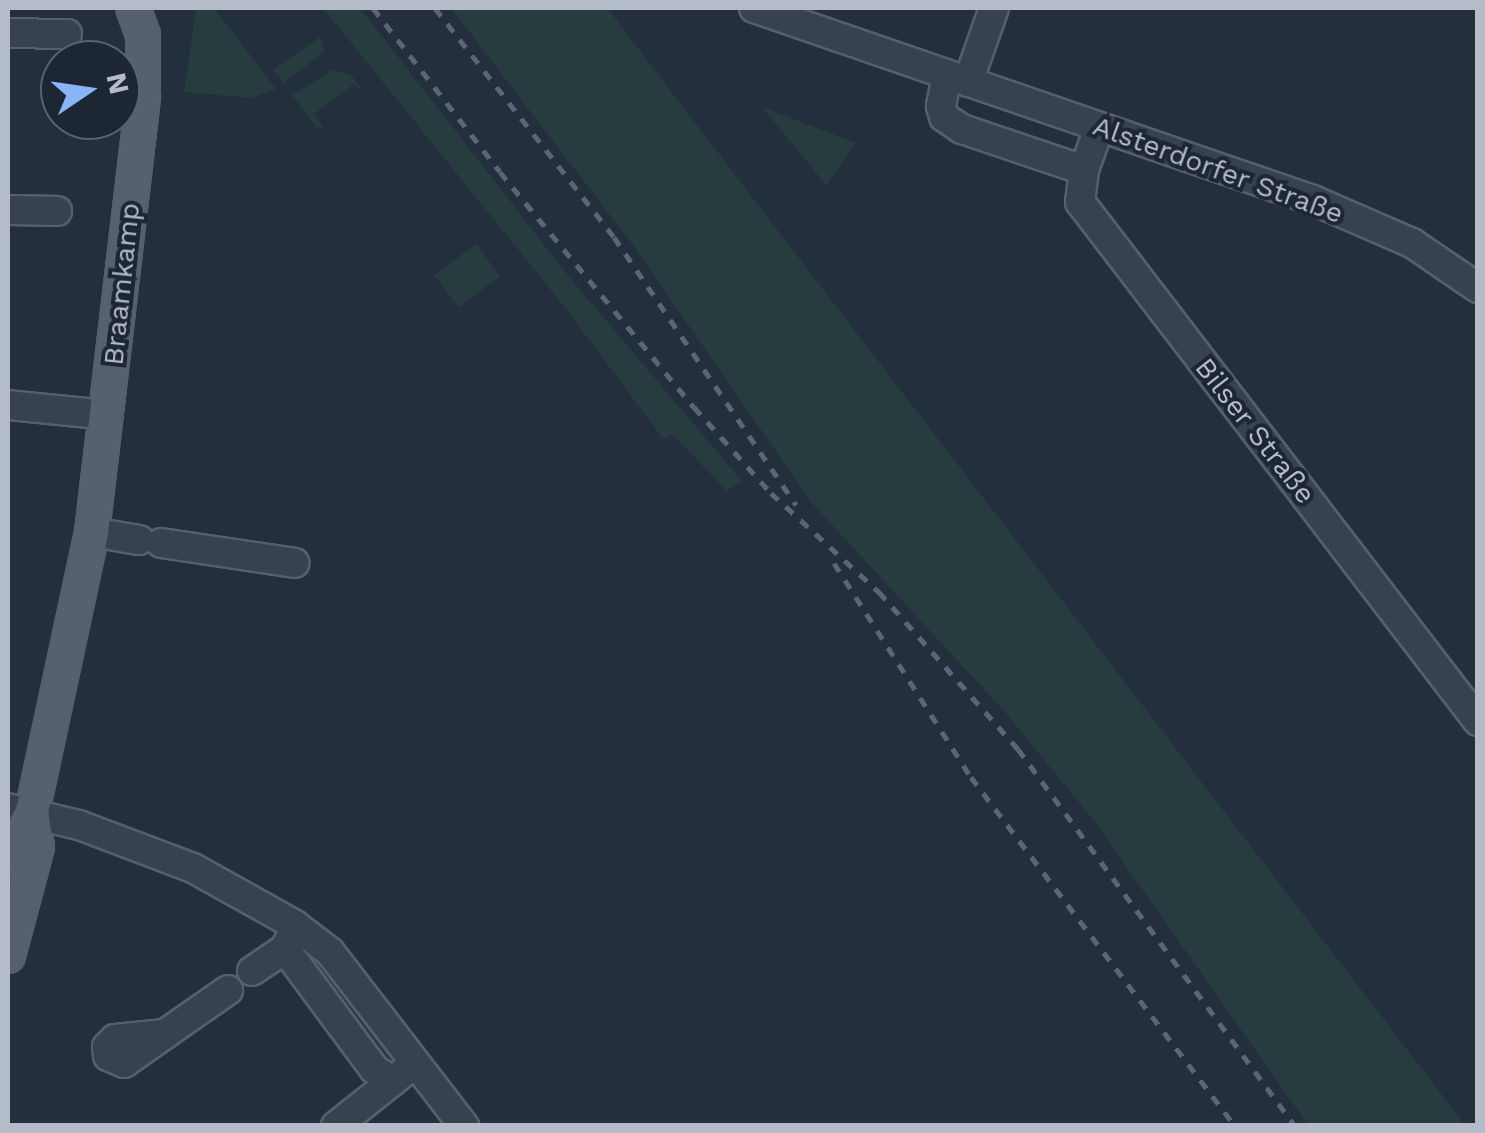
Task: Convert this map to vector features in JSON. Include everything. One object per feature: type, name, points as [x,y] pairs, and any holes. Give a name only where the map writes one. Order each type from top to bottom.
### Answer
[{"type":"main road","name":"Braamkamp","points":[[8,857],[92,532],[143,96],[143,17]]},
{"type":"main road","name":"Braamkamp","points":[[8,956],[37,847],[20,810]]},
{"type":"street","name":"Alsterdorfer Straße","points":[[754,8],[1312,200],[1412,243],[1478,288]]},
{"type":"street","points":[[957,78],[994,8]]},
{"type":"street","points":[[8,33],[67,34]]},
{"type":"street","name":"Alsterdorfer Straße","points":[[957,78],[940,106],[944,117],[962,129],[1084,170]]},
{"type":"street","name":"Bilser Straße","points":[[1099,128],[1084,170],[1080,202],[1478,721]]},
{"type":"street","points":[[8,210],[57,211]]},
{"type":"street","points":[[8,405],[108,415]]},
{"type":"street","points":[[92,532],[295,562]]},
{"type":"street","points":[[20,810],[193,868],[290,937],[330,952],[464,1126]]},
{"type":"street","points":[[252,971],[290,937]]},
{"type":"street","points":[[290,937],[374,1069],[392,1081]]},
{"type":"street","points":[[166,1034],[228,990]]},
{"type":"street","points":[[336,1126],[418,1062]]},
{"type":"green space","points":[[196,8],[214,8],[276,89],[251,98],[184,92]]},
{"type":"green space","points":[[323,8],[360,8],[566,273],[742,481],[727,491],[672,434],[664,440],[563,305]]},
{"type":"green space","points":[[451,8],[607,8],[1465,1125],[1308,1125],[1095,822],[1005,712],[811,502],[633,245]]},
{"type":"green space","points":[[320,37],[325,51],[284,83],[273,70]]},
{"type":"green space","points":[[333,70],[352,76],[364,92],[354,84],[314,114],[323,127],[319,130],[292,95]]},
{"type":"green space","points":[[762,107],[856,143],[826,185]]},
{"type":"green space","points":[[476,244],[500,276],[459,307],[434,275]]},
{"type":"green space","points":[[315,953],[397,1052],[385,1060],[312,964]]},
{"type":"railway","points":[[373,8],[500,172],[694,407],[771,493],[879,592],[1018,749],[1295,1126]]},
{"type":"railway","points":[[435,8],[614,237],[796,505]]},
{"type":"railway","points":[[834,563],[971,777],[1235,1126]]}]
